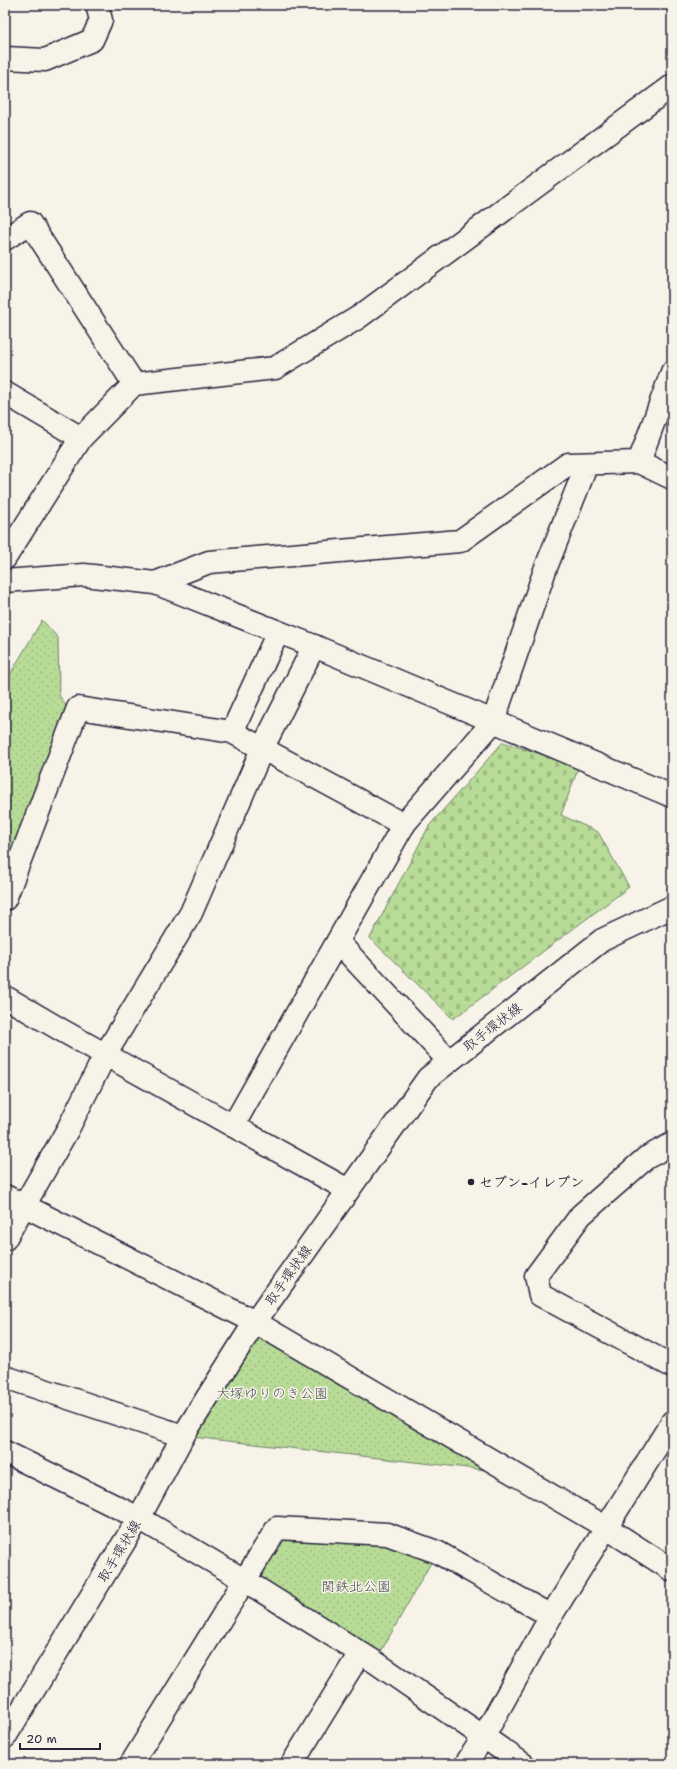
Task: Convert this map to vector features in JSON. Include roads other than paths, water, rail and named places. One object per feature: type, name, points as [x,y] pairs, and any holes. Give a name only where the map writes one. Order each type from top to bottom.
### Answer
[{"type":"street","points":[[5,58],[45,60],[92,40],[101,20],[97,5]]},
{"type":"street","points":[[5,558],[81,438],[134,384],[275,368],[360,317],[672,86]]},
{"type":"street","points":[[5,239],[30,223],[134,384]]},
{"type":"street","points":[[639,462],[672,372]]},
{"type":"street","points":[[5,393],[81,438]]},
{"type":"street","points":[[155,583],[209,562],[460,541],[568,464],[639,462],[672,478]]},
{"type":"street","points":[[233,1126],[404,825],[493,722],[545,570],[587,464]]},
{"type":"street","points":[[5,581],[84,575],[155,583],[314,646],[672,796]]},
{"type":"street","points":[[232,732],[278,632]]},
{"type":"street","points":[[5,1239],[14,1201],[68,1129],[105,1055],[191,913],[263,747],[314,646]]},
{"type":"street","points":[[5,899],[78,708],[232,732],[263,747],[404,825]]},
{"type":"street","name":"取手環状線","points":[[5,1737],[139,1518],[183,1436],[255,1322],[428,1078],[602,940],[672,907]]},
{"type":"street","points":[[338,942],[449,1061]]},
{"type":"street","points":[[5,997],[105,1055],[348,1190]]},
{"type":"street","points":[[672,1144],[646,1158],[581,1215],[536,1276],[540,1295],[672,1366]]},
{"type":"street","points":[[14,1201],[255,1322],[606,1528],[672,1570]]},
{"type":"street","points":[[5,1376],[183,1436]]},
{"type":"street","points":[[466,1764],[484,1736],[551,1616],[672,1422]]},
{"type":"street","points":[[5,1452],[139,1518],[244,1580],[360,1653],[523,1764]]},
{"type":"street","points":[[131,1764],[277,1528],[387,1534],[437,1552],[551,1616]]},
{"type":"street","points":[[292,1764],[360,1653]]},
{"type":"place","name":"セブン-イレブン","points":[[471,1182]]},
{"type":"park label","name":"大塚ゆりのき公園","points":[[272,1393]]},
{"type":"park label","name":"関鉄北公園","points":[[356,1586]]}]
